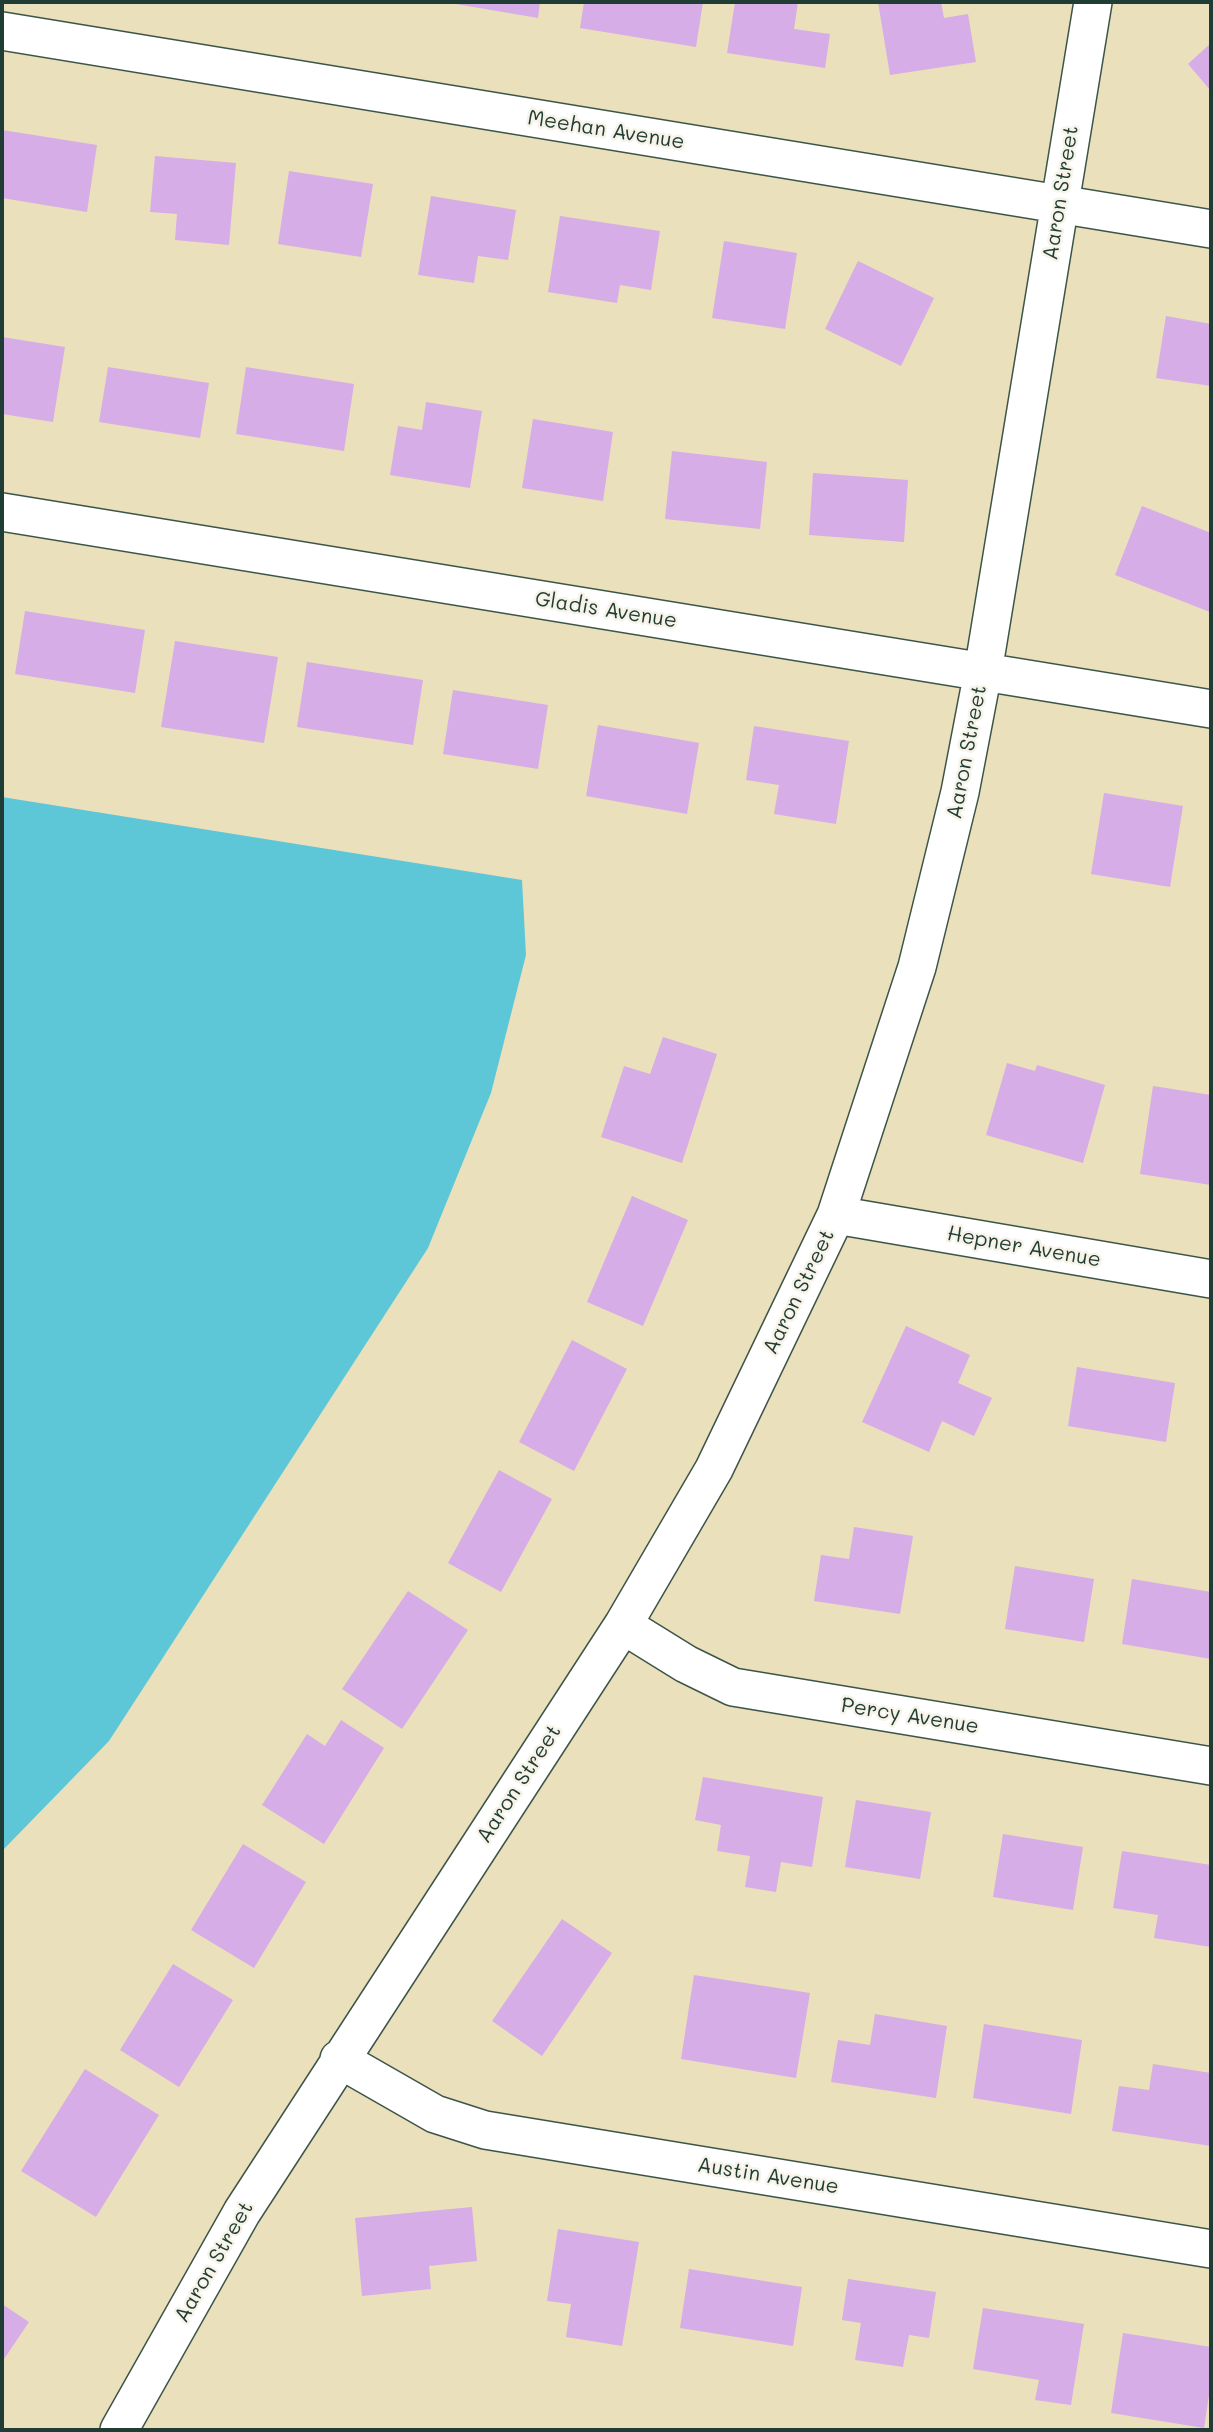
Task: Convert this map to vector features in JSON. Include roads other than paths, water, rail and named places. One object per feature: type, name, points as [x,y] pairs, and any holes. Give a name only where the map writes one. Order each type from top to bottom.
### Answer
[{"type":"street","name":"Aaron Street","points":[[119,2430],[242,2212],[623,1625],[713,1469],[836,1215],[917,967],[960,792],[983,672],[1093,2]]},
{"type":"street","name":"Meehan Avenue","points":[[2,31],[1211,229]]},
{"type":"street","name":"Gladis Avenue","points":[[2,512],[1211,709]]},
{"type":"street","name":"Hepner Avenue","points":[[836,1215],[1211,1279]]},
{"type":"street","name":"Percy Avenue","points":[[623,1625],[686,1664],[733,1688],[1211,1766]]},
{"type":"street","name":"Austin Avenue","points":[[339,2059],[435,2114],[485,2130],[1211,2249]]},
{"type":"water","points":[[2,797],[522,880],[526,955],[491,1093],[428,1248],[109,1741],[2,1851]]}]
